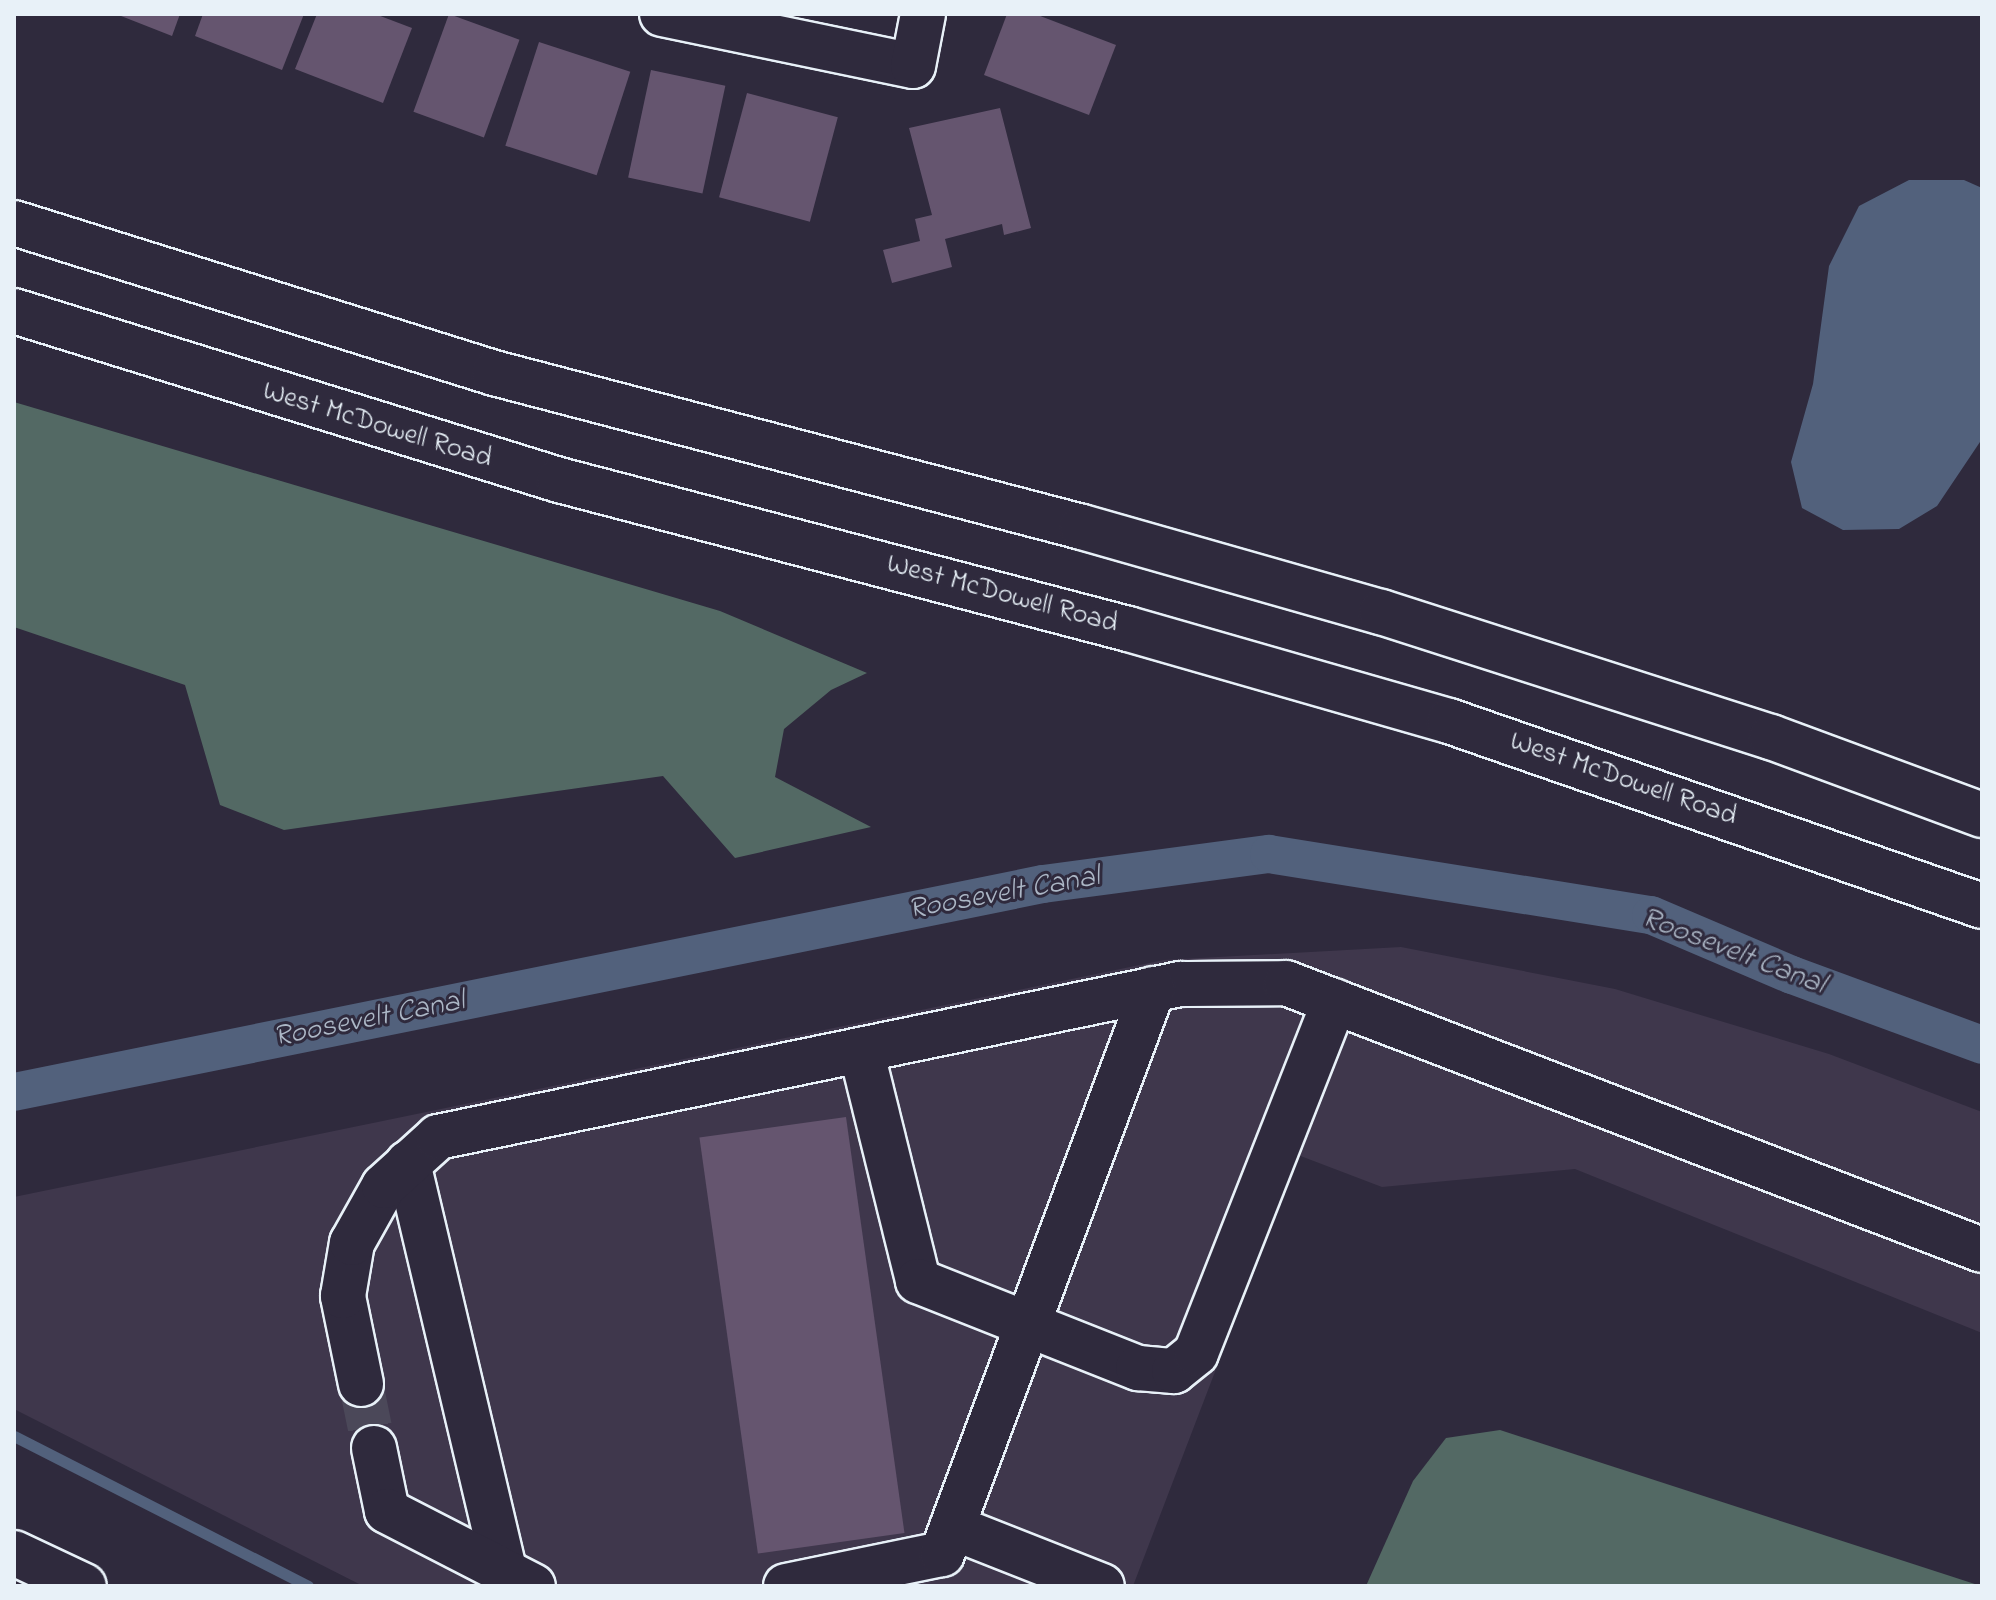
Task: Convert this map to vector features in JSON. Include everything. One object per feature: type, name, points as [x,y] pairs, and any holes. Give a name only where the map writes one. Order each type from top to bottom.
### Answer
[{"type":"main road","points":[[662,14],[913,66],[923,14]]},
{"type":"main road","points":[[14,223],[494,373],[1082,527],[1381,612],[1771,737],[1982,815]]},
{"type":"main road","name":"West McDowell Road","points":[[14,311],[500,464],[1114,625],[1449,721],[1982,906]]},
{"type":"main road","points":[[361,1384],[343,1296],[352,1243],[384,1186],[438,1137],[1180,984],[1286,983],[1982,1250]]},
{"type":"main road","points":[[786,1586],[942,1554],[1153,989]]},
{"type":"main road","points":[[861,1050],[918,1281],[1138,1368],[1174,1371],[1196,1353],[1335,1001]]},
{"type":"main road","points":[[408,1163],[519,1579]]},
{"type":"main road","points":[[374,1448],[387,1511],[519,1579]]},
{"type":"main road","points":[[952,1527],[1102,1586]]},
{"type":"main road","points":[[14,1553],[84,1586]]},
{"type":"shaded area","points":[[1401,947],[1615,989],[1829,1054],[1982,1112],[1982,1333],[1575,1169],[1382,1187],[1298,1155],[1133,1586],[363,1586],[14,1409],[14,1197],[1164,960]]},
{"type":"green space","points":[[14,402],[720,611],[867,673],[831,690],[784,729],[775,777],[871,827],[735,858],[663,776],[284,830],[220,805],[185,685],[14,627]]},
{"type":"green space","points":[[1500,1430],[1981,1586],[1366,1586],[1413,1481],[1446,1438]]},
{"type":"water","points":[[1909,180],[1964,180],[1982,188],[1982,439],[1937,506],[1899,529],[1843,530],[1802,508],[1791,462],[1813,384],[1829,266],[1859,206]]},
{"type":"building","points":[[116,14],[180,14],[172,36]]},
{"type":"building","points":[[203,14],[304,14],[282,70],[195,36]]},
{"type":"building","points":[[317,14],[375,14],[412,28],[383,103],[295,69]]},
{"type":"building","points":[[449,14],[519,40],[484,137],[413,112]]},
{"type":"building","points":[[1007,14],[1035,14],[1116,45],[1089,115],[984,75]]},
{"type":"building","points":[[539,42],[630,72],[597,175],[505,146]]},
{"type":"building","points":[[651,70],[725,86],[702,193],[628,178]]},
{"type":"building","points":[[747,93],[838,117],[810,222],[719,197]]},
{"type":"building","points":[[1000,108],[1031,228],[1004,235],[1002,224],[945,239],[952,267],[892,283],[883,250],[920,241],[915,219],[932,215],[909,128]]},
{"type":"building","points":[[846,1117],[904,1533],[758,1554],[699,1138]]},
{"type":"waterway","name":"Roosevelt Canal","points":[[14,1092],[1043,884],[1269,854],[1651,915],[1792,975],[1982,1045]]},
{"type":"waterway","points":[[14,1436],[308,1586]]},
{"type":"tunnel","points":[[361,1384],[374,1448]]}]
